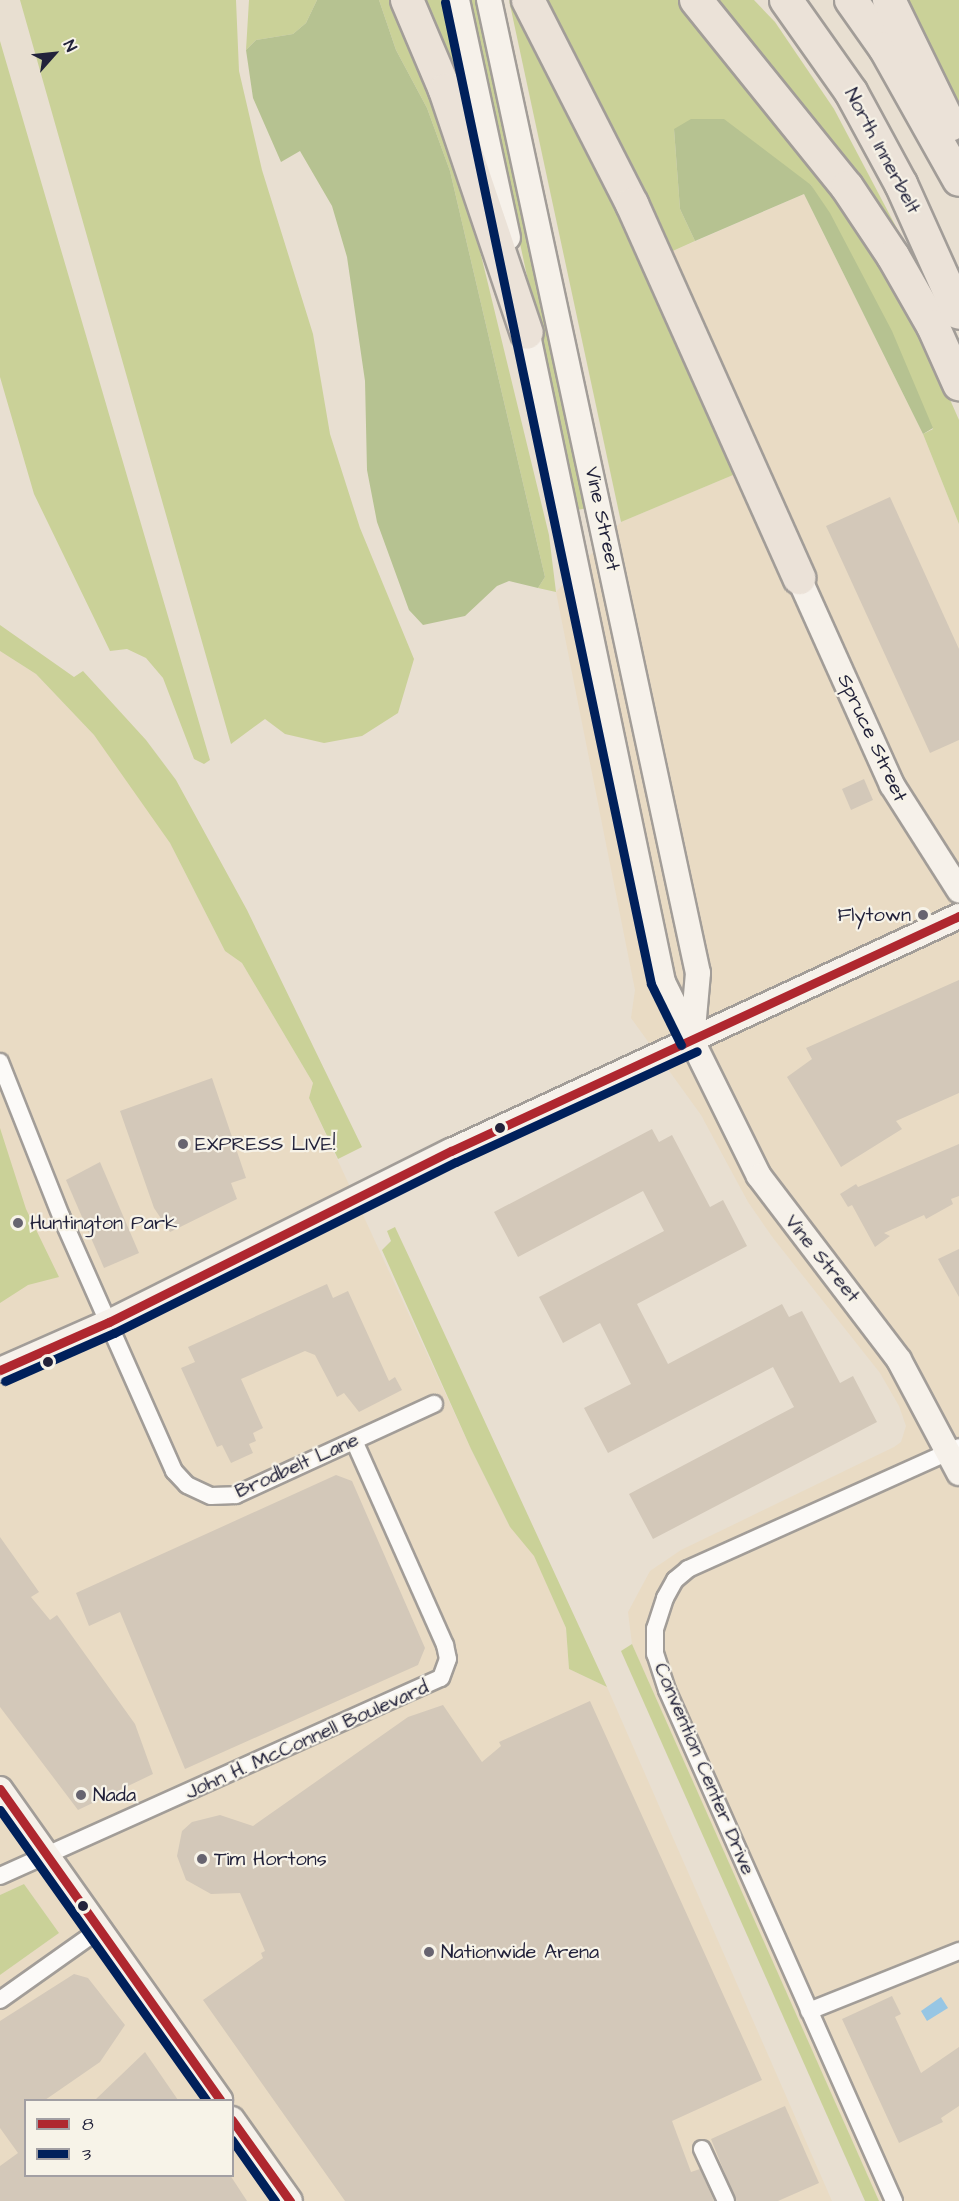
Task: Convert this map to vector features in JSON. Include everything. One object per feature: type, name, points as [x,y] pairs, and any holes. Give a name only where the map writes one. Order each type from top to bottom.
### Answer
[{"type":"highway","points":[[407,0],[448,100],[528,333]]},
{"type":"highway","points":[[696,0],[847,187],[893,256],[933,326],[959,384]]},
{"type":"highway","name":"North Innerbelt","points":[[786,0],[851,92],[901,184],[959,314]]},
{"type":"highway","points":[[852,0],[885,48],[959,180]]},
{"type":"highway","points":[[888,0],[946,113],[959,151]]},
{"type":"highway","points":[[528,1],[632,204],[799,578]]},
{"type":"street","name":"Vine Street","points":[[458,0],[663,982],[759,1176],[798,1232],[878,1328],[956,1457]]},
{"type":"street","name":"Vine Street","points":[[489,0],[698,973],[692,1040]]},
{"type":"street","name":"Spruce Street","points":[[799,578],[892,784],[959,890]]},
{"type":"street","points":[[0,1370],[109,1322],[441,1156],[959,916]]},
{"type":"street","name":"Brodbelt Lane","points":[[0,1062],[174,1471],[200,1493],[236,1495],[434,1404]]},
{"type":"street","name":"John H. McConnell Boulevard","points":[[0,1876],[441,1678],[447,1666],[447,1652],[354,1441]]},
{"type":"street","name":"Convention Center Drive","points":[[894,2201],[667,1690],[655,1654],[657,1621],[675,1580],[688,1569],[956,1457]]},
{"type":"street","points":[[0,1789],[219,2099]]},
{"type":"street","points":[[0,2000],[99,1930]]},
{"type":"street","points":[[809,2011],[959,1951]]},
{"type":"street","points":[[234,2122],[291,2201]]},
{"type":"street","points":[[702,2148],[726,2201]]},
{"type":"shaded area","points":[[804,194],[923,434],[959,524],[959,2201],[879,2201],[632,1644],[628,1612],[650,1571],[681,1550],[894,1447],[901,1442],[906,1426],[899,1406],[880,1373],[773,1238],[748,1202],[701,1115],[631,1018],[635,990],[556,592],[621,522],[745,470],[666,254]]},
{"type":"shaded area","points":[[0,651],[36,674],[94,735],[143,802],[170,843],[225,951],[242,963],[313,1083],[309,1098],[471,1449],[510,1527],[534,1555],[566,1628],[569,1669],[607,1687],[832,2201],[0,2201],[0,1975],[59,1933],[24,1884],[0,1895]]},
{"type":"green space","points":[[20,0],[236,0],[239,71],[262,170],[313,334],[330,434],[360,528],[414,659],[398,713],[362,736],[324,743],[285,734],[265,719],[231,744]]},
{"type":"green space","points":[[249,0],[317,0],[306,23],[293,34],[256,40],[246,50]]},
{"type":"green space","points":[[317,0],[379,0],[396,50],[427,108],[450,171],[545,577],[538,588],[509,581],[497,586],[465,616],[423,625],[409,610],[377,522],[367,470],[365,381],[347,257],[332,206],[300,151],[281,162],[253,98],[246,50],[256,40],[293,34],[306,23]]},
{"type":"green space","points":[[379,0],[397,0],[464,185],[549,535],[556,592],[538,588],[545,577],[450,171],[427,108],[396,50]]},
{"type":"green space","points":[[420,0],[444,0],[474,133]]},
{"type":"green space","points":[[468,0],[478,0],[588,508],[577,510]]},
{"type":"green space","points":[[509,0],[519,10],[567,96],[745,470],[621,522]]},
{"type":"green space","points":[[541,0],[678,0],[839,196],[915,320],[959,420],[959,524],[923,434],[933,429],[811,185],[674,129],[680,209],[695,241],[666,254]]},
{"type":"green space","points":[[708,0],[754,0],[775,22],[834,109],[903,240],[896,243]]},
{"type":"green space","points":[[904,0],[959,0],[959,106],[930,49]]},
{"type":"green space","points":[[0,41],[210,760],[204,764],[194,759],[163,678],[146,658],[127,649],[110,651],[34,494],[0,377]]},
{"type":"green space","points":[[691,119],[724,119],[811,185],[830,213],[892,331],[933,428],[923,434],[804,194],[695,241],[680,209],[674,129]]},
{"type":"green space","points":[[0,625],[74,677],[83,671],[146,740],[176,780],[247,910],[362,1147],[338,1159],[309,1098],[313,1083],[242,963],[225,951],[170,843],[94,735],[36,674],[0,651]]},
{"type":"green space","name":"Huntington Park","points":[[0,1128],[26,1209],[59,1277],[28,1285],[0,1303]]},
{"type":"green space","points":[[395,1227],[607,1687],[569,1669],[566,1628],[534,1556],[510,1527],[471,1449],[382,1250],[391,1241],[387,1231]]},
{"type":"green space","points":[[632,1644],[879,2201],[865,2201],[621,1651]]},
{"type":"green space","points":[[24,1884],[59,1933],[0,1975],[0,1895]]},
{"type":"water","points":[[941,1997],[948,2008],[927,2021],[921,2011]]},
{"type":"building","points":[[890,497],[959,649],[959,740],[930,753],[826,526]]},
{"type":"building","points":[[864,779],[873,800],[851,810],[842,789]]},
{"type":"building","points":[[959,980],[959,1093],[896,1121],[902,1129],[841,1167],[787,1077],[812,1059],[806,1048]]},
{"type":"building","name":"EXPRESS LIVE!","points":[[212,1078],[246,1178],[231,1183],[237,1199],[170,1232],[154,1208],[120,1111]]},
{"type":"building","points":[[652,1129],[659,1142],[672,1135],[710,1207],[723,1200],[747,1246],[637,1304],[668,1364],[782,1304],[789,1317],[802,1311],[840,1383],[853,1376],[877,1422],[653,1539],[629,1494],[794,1407],[773,1367],[608,1453],[584,1408],[631,1384],[600,1323],[563,1343],[539,1297],[664,1231],[643,1191],[518,1257],[494,1212]]},
{"type":"building","points":[[959,1144],[959,1196],[951,1199],[953,1204],[926,1219],[924,1215],[884,1233],[890,1236],[875,1247],[852,1205],[848,1207],[840,1194],[856,1184],[858,1187]]},
{"type":"building","points":[[100,1162],[139,1253],[104,1268],[66,1180]]},
{"type":"building","points":[[959,1249],[959,1297],[938,1259]]},
{"type":"building","points":[[327,1284],[333,1298],[348,1291],[389,1381],[395,1377],[402,1390],[359,1412],[344,1393],[337,1397],[315,1355],[305,1351],[241,1379],[263,1428],[253,1433],[256,1441],[249,1444],[253,1453],[231,1463],[222,1445],[217,1447],[181,1368],[195,1362],[188,1347]]},
{"type":"building","points":[[336,1475],[352,1481],[425,1648],[418,1665],[185,1769],[120,1612],[89,1626],[76,1593]]},
{"type":"building","points":[[0,1537],[39,1592],[31,1597],[50,1620],[57,1615],[135,1724],[153,1774],[78,1810],[0,1707]]},
{"type":"building","name":"Nationwide Arena","points":[[590,1701],[762,2080],[672,2121],[691,2172],[700,2169],[714,2201],[345,2201],[203,2000],[263,1958],[261,1953],[265,1951],[240,1893],[211,1894],[186,1880],[177,1856],[182,1831],[192,1822],[220,1815],[253,1826],[408,1717],[443,1705],[482,1762],[501,1746],[499,1742]]},
{"type":"building","points":[[74,1974],[88,1978],[125,2025],[100,2062],[46,2099],[24,2099],[24,2177],[231,2177],[247,2201],[0,2201],[0,2166],[18,2153],[0,2128],[0,2021]]},
{"type":"building","points":[[892,1996],[901,2014],[895,2017],[921,2073],[959,2047],[959,2106],[941,2118],[943,2122],[899,2143],[842,2019]]},
{"type":"building","points":[[145,2052],[177,2099],[96,2099]]},
{"type":"building","points":[[785,2106],[819,2183],[778,2201],[736,2201],[711,2139]]},
{"type":"transit line","name":"3","points":[[445,2],[651,984],[681,1045]]},
{"type":"transit line","name":"8","points":[[0,1370],[109,1322],[451,1151],[959,916]]},
{"type":"transit line","name":"3","points":[[5,1381],[114,1333],[456,1162],[697,1051]]},
{"type":"transit line","name":"8","points":[[0,1789],[219,2099]]},
{"type":"transit line","name":"3","points":[[0,1810],[205,2099]]},
{"type":"transit line","name":"8","points":[[234,2123],[290,2201]]},
{"type":"transit line","name":"3","points":[[234,2143],[275,2201]]},
{"type":"place","name":"Flytown","points":[[923,915]]},
{"type":"place","name":"EXPRESS LIVE!","points":[[183,1144]]},
{"type":"place","name":"Huntington Park","points":[[18,1223]]},
{"type":"place","name":"Nada","points":[[81,1795]]},
{"type":"place","name":"Tim Hortons","points":[[202,1859]]},
{"type":"place","name":"Nationwide Arena","points":[[429,1952]]}]
